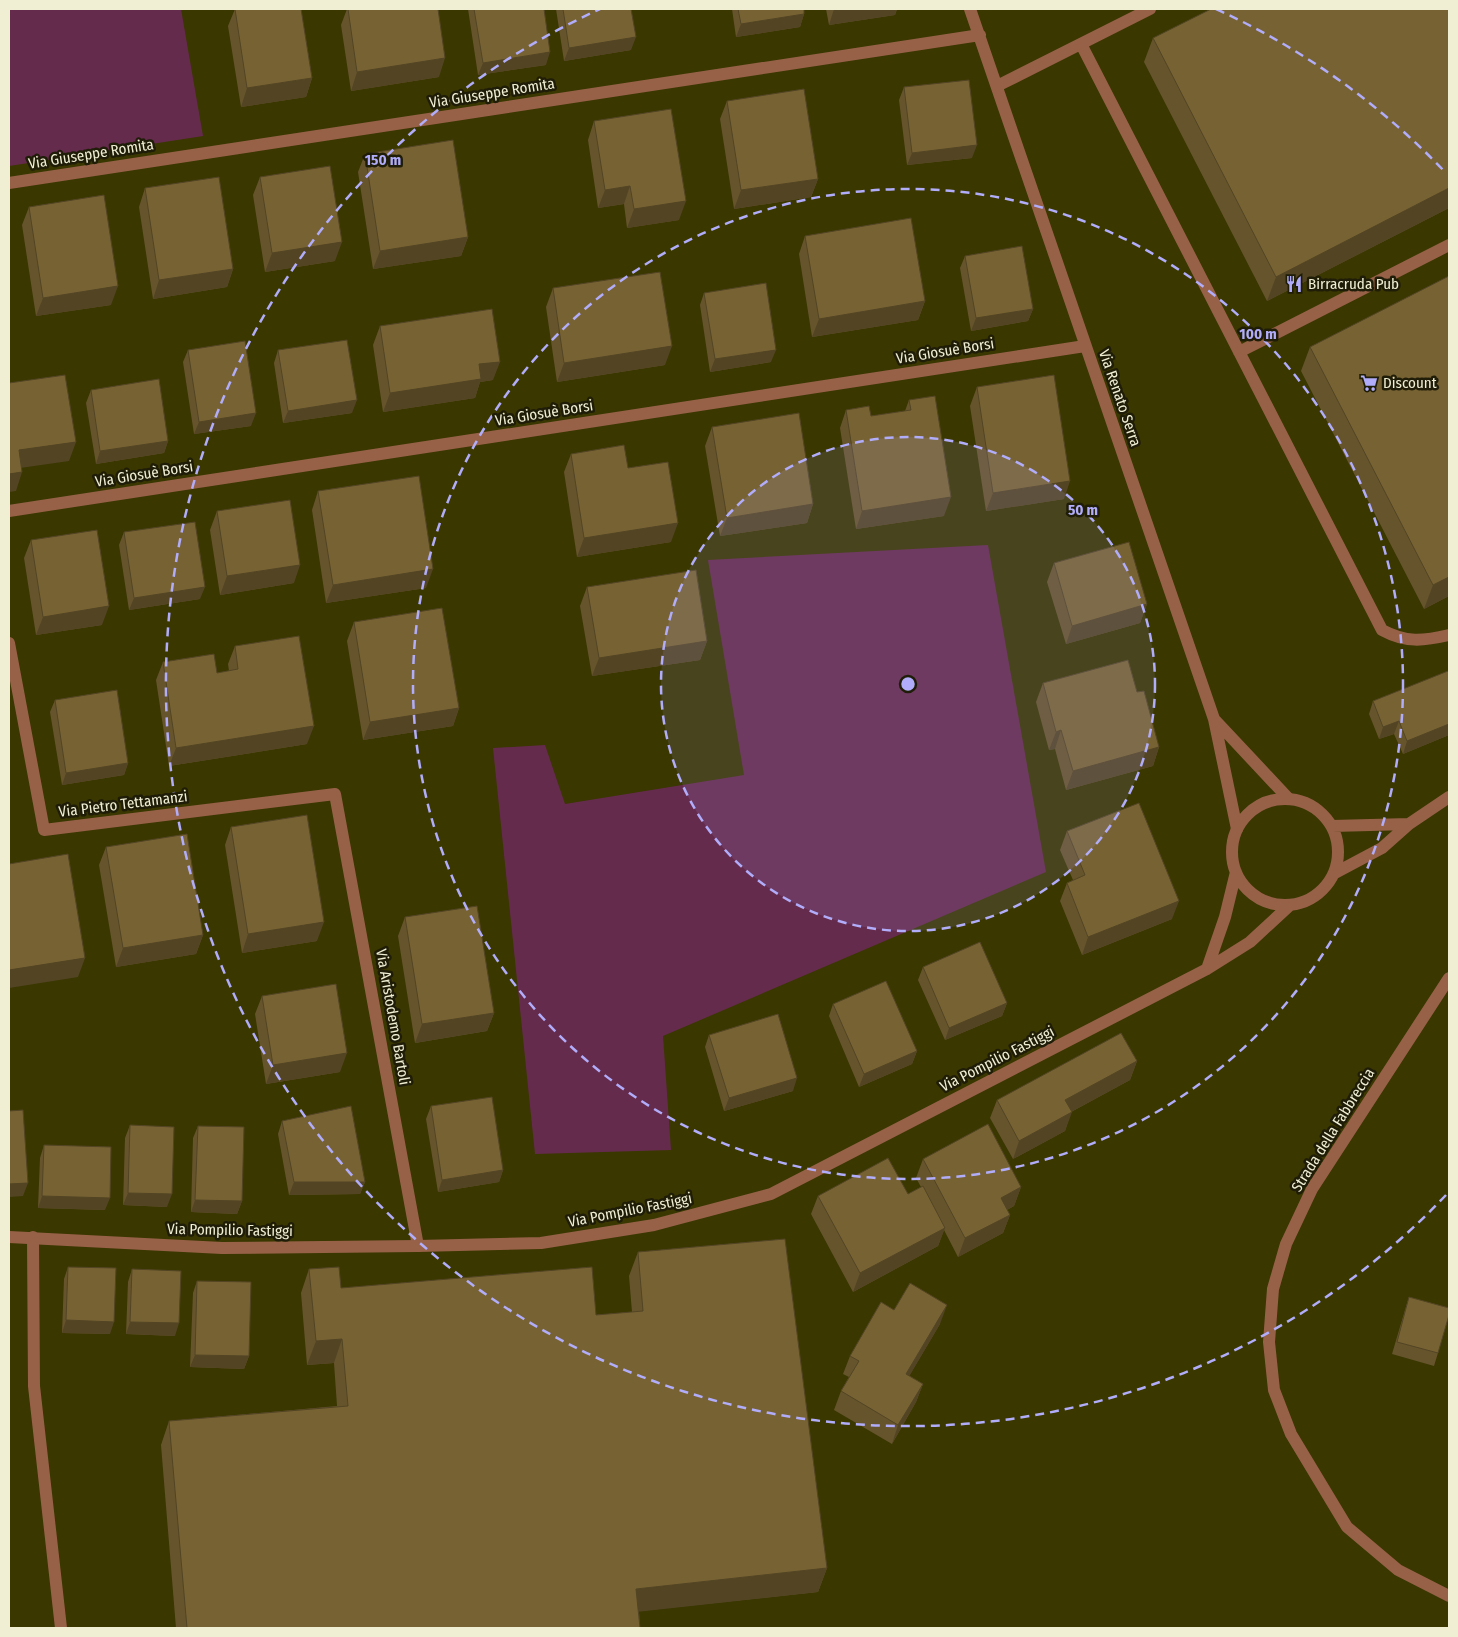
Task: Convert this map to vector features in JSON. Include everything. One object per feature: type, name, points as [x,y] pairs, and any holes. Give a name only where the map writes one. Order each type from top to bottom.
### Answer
[{"type":"street","name":"Via Renato Serra","points":[[970,9],[1214,719],[1237,829]]},
{"type":"street","points":[[997,86],[1150,9]]},
{"type":"street","name":"Via Giuseppe Romita","points":[[9,183],[980,35]]},
{"type":"street","points":[[1081,44],[1382,630],[1398,639],[1427,640],[1449,635]]},
{"type":"street","points":[[1239,352],[1449,245]]},
{"type":"street","name":"Via Giosuè Borsi","points":[[9,511],[1085,346]]},
{"type":"street","name":"Via Pietro Tettamanzi","points":[[9,643],[44,830],[335,794]]},
{"type":"street","name":"Via Renato Serra","points":[[1214,719],[1288,798]]},
{"type":"street","name":"Via Aristodemo Bartoli","points":[[335,794],[418,1246]]},
{"type":"street","points":[[1334,873],[1382,848],[1409,824],[1449,797]]},
{"type":"street","points":[[1288,798],[1306,802],[1321,812],[1332,826],[1338,841],[1339,857],[1334,873],[1316,895],[1304,902],[1290,905],[1273,904],[1257,897],[1245,886],[1236,872],[1232,858],[1232,843],[1237,829],[1246,816],[1258,806],[1272,799],[1288,798]]},
{"type":"street","points":[[1332,826],[1409,824]]},
{"type":"street","points":[[1207,968],[1225,917],[1236,872]]},
{"type":"street","name":"Via Pompilio Fastiggi","points":[[9,1237],[222,1248],[418,1246],[541,1243],[654,1225],[771,1194],[1207,968],[1250,942],[1290,905]]},
{"type":"street","name":"Strada della Fabbreccia","points":[[1449,978],[1312,1189],[1286,1244],[1273,1289],[1268,1342],[1274,1390],[1291,1434],[1348,1527],[1398,1570],[1449,1596]]},
{"type":"street","points":[[33,1237],[34,1386],[61,1628]]},
{"type":"shaded area","points":[[9,9],[181,9],[203,136],[9,166]]},
{"type":"shaded area","points":[[988,545],[1046,872],[663,1036],[671,1150],[535,1154],[493,748],[545,745],[565,804],[744,775],[708,560]]},
{"type":"building","points":[[235,9],[301,9],[312,78],[247,88]]},
{"type":"building","points":[[348,9],[438,9],[445,58],[357,72]]},
{"type":"building","points":[[474,9],[544,9],[550,52],[483,63]]},
{"type":"building","points":[[563,9],[631,9],[636,37],[569,48]]},
{"type":"building","points":[[738,9],[804,9],[804,14],[741,24]]},
{"type":"building","points":[[1211,9],[1449,9],[1449,188],[1276,277],[1153,38]]},
{"type":"building","points":[[969,80],[977,145],[912,153],[904,87]]},
{"type":"building","points":[[804,89],[818,179],[741,190],[727,101]]},
{"type":"building","points":[[671,109],[686,201],[634,209],[630,186],[605,190],[594,121]]},
{"type":"building","points":[[453,140],[468,237],[380,251],[365,154]]},
{"type":"building","points":[[330,166],[342,242],[272,253],[260,177]]},
{"type":"building","points":[[219,177],[233,269],[159,280],[145,188]]},
{"type":"building","points":[[104,195],[118,286],[43,298],[29,207]]},
{"type":"building","points":[[911,218],[925,301],[819,319],[805,236]]},
{"type":"building","points":[[1022,246],[1033,309],[976,318],[965,256]]},
{"type":"building","points":[[660,272],[672,346],[564,363],[553,288]]},
{"type":"building","points":[[1449,276],[1449,577],[1433,585],[1310,347]]},
{"type":"building","points":[[766,283],[776,350],[715,359],[704,293]]},
{"type":"building","points":[[492,309],[500,362],[479,364],[481,379],[390,393],[380,326]]},
{"type":"building","points":[[347,340],[357,400],[288,411],[278,350]]},
{"type":"building","points":[[245,341],[256,413],[199,422],[188,350]]},
{"type":"building","points":[[65,375],[76,442],[19,450],[22,472],[9,474],[9,383]]},
{"type":"building","points":[[1054,375],[1070,481],[993,493],[977,387]]},
{"type":"building","points":[[159,379],[168,441],[100,451],[91,390]]},
{"type":"building","points":[[935,396],[951,497],[862,511],[846,410],[869,406],[871,416],[911,410],[909,400]]},
{"type":"building","points":[[799,413],[813,504],[727,518],[712,427]]},
{"type":"building","points":[[624,445],[628,468],[668,462],[678,523],[584,538],[571,454]]},
{"type":"building","points":[[419,476],[433,569],[333,585],[318,491]]},
{"type":"building","points":[[290,500],[300,565],[227,576],[217,511]]},
{"type":"building","points":[[195,522],[205,587],[134,598],[124,532]]},
{"type":"building","points":[[97,530],[109,606],[43,617],[31,540]]},
{"type":"building","points":[[1129,542],[1147,604],[1072,626],[1054,563]]},
{"type":"building","points":[[696,570],[707,641],[599,658],[587,587]]},
{"type":"building","points":[[442,608],[459,708],[370,722],[354,622]]},
{"type":"building","points":[[299,636],[314,726],[176,748],[163,662],[214,654],[217,673],[238,669],[235,646]]},
{"type":"building","points":[[1128,660],[1137,692],[1144,691],[1159,747],[1073,771],[1061,730],[1056,732],[1043,683]]},
{"type":"building","points":[[1448,671],[1449,724],[1407,741],[1399,721],[1383,727],[1373,701]]},
{"type":"building","points":[[117,690],[128,763],[66,773],[55,700]]},
{"type":"building","points":[[1139,803],[1179,901],[1088,937],[1067,883],[1085,875],[1067,831]]},
{"type":"building","points":[[307,815],[324,922],[248,934],[231,827]]},
{"type":"building","points":[[187,834],[203,935],[123,948],[106,847]]},
{"type":"building","points":[[68,854],[85,958],[9,970],[9,864]]},
{"type":"building","points":[[477,906],[494,1013],[422,1024],[405,917]]},
{"type":"building","points":[[980,942],[1007,1003],[949,1028],[923,967]]},
{"type":"building","points":[[886,981],[917,1051],[864,1074],[833,1004]]},
{"type":"building","points":[[336,984],[347,1053],[273,1065],[262,996]]},
{"type":"building","points":[[778,1014],[797,1078],[729,1098],[709,1035]]},
{"type":"building","points":[[1121,1033],[1137,1061],[1065,1100],[1072,1112],[1019,1141],[997,1100]]},
{"type":"building","points":[[492,1097],[503,1170],[442,1180],[431,1106]]},
{"type":"building","points":[[351,1106],[365,1182],[294,1182],[282,1121]]},
{"type":"building","points":[[23,1110],[28,1183],[9,1184],[9,1111]]},
{"type":"building","points":[[988,1124],[1021,1187],[1001,1198],[1010,1215],[965,1238],[923,1159]]},
{"type":"building","points":[[130,1125],[174,1127],[172,1194],[128,1193]]},
{"type":"building","points":[[198,1126],[244,1127],[242,1201],[195,1200]]},
{"type":"building","points":[[44,1145],[111,1147],[110,1198],[42,1196]]},
{"type":"building","points":[[888,1158],[908,1194],[923,1186],[945,1228],[860,1273],[818,1196]]},
{"type":"building","points":[[785,1239],[827,1568],[636,1589],[640,1628],[187,1628],[169,1421],[348,1406],[342,1339],[316,1341],[309,1269],[339,1267],[341,1288],[592,1267],[596,1315],[643,1311],[638,1252]]},
{"type":"building","points":[[68,1267],[116,1268],[114,1322],[66,1320]]},
{"type":"building","points":[[132,1269],[181,1271],[179,1323],[130,1322]]},
{"type":"building","points":[[197,1281],[251,1282],[249,1356],[195,1355]]},
{"type":"building","points":[[910,1283],[947,1305],[906,1374],[923,1384],[898,1425],[841,1391],[859,1361],[850,1356],[881,1302],[894,1310]]},
{"type":"building","points":[[1409,1297],[1449,1308],[1449,1315],[1438,1353],[1397,1342]]},
{"type":"place","name":"Birracruda Pub","points":[[1294,284]]},
{"type":"place","name":"Discount","points":[[1369,383]]}]
